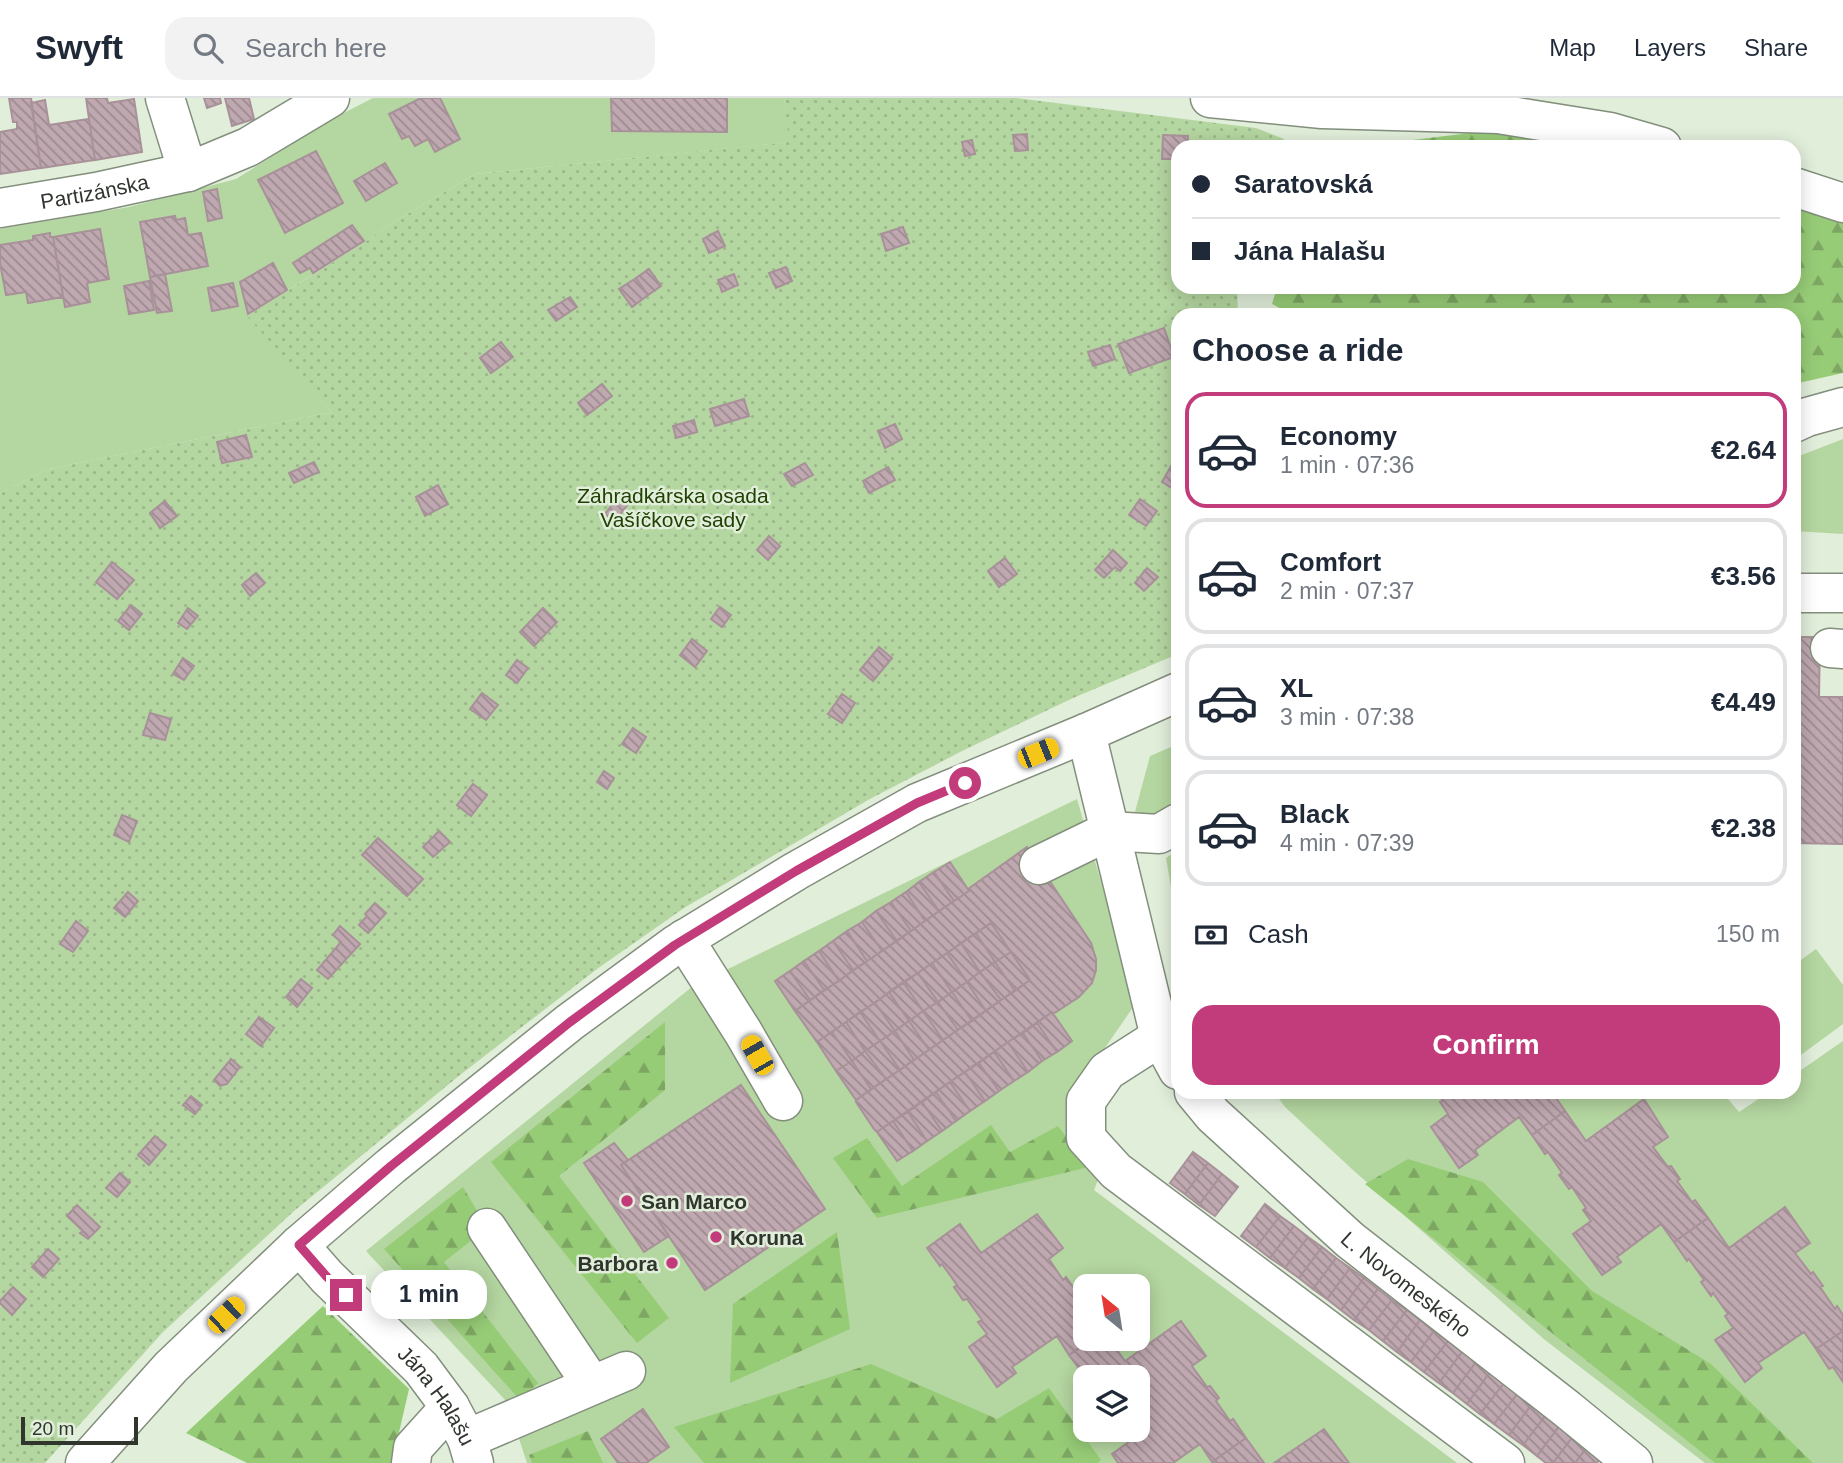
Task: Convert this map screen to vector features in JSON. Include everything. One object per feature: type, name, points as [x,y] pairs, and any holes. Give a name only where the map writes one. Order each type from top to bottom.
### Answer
[{"type":"street","points":[[165,98],[188,172]]},
{"type":"street","name":"Partizánska","points":[[0,208],[96,192],[188,172],[248,146],[330,98]]},
{"type":"street","points":[[1210,98],[1322,109],[1498,114],[1609,132],[1637,140]]},
{"type":"street","points":[[1801,189],[1843,203]]},
{"type":"street","points":[[1801,420],[1843,407]]},
{"type":"street","points":[[1801,593],[1843,593]]},
{"type":"street","points":[[85,1463],[170,1367],[299,1245],[391,1166],[570,1022],[684,939],[796,871],[917,803],[1171,695]]},
{"type":"street","points":[[1086,733],[1160,1037],[1171,1057]]},
{"type":"street","points":[[1039,865],[1109,831],[1159,834],[1171,827]]},
{"type":"street","points":[[684,939],[783,1101]]},
{"type":"street","points":[[1160,1037],[1107,1071],[1086,1101],[1086,1138],[1116,1171],[1505,1463]]},
{"type":"street","name":"L. Novomeského","points":[[1200,1099],[1213,1115],[1350,1240],[1633,1463]]},
{"type":"street","points":[[411,1463],[414,1448],[464,1436],[609,1378],[487,1228]]},
{"type":"street","name":"Jána Halašu","points":[[299,1245],[327,1277],[421,1368],[464,1436]]},
{"type":"green space","points":[[373,98],[784,98],[790,142],[475,174],[248,315],[332,412],[49,469],[0,493],[0,229],[129,207],[236,179],[330,120]]},
{"type":"green space","name":"Záhradkárska osada Vašíčkove sady","points":[[784,98],[1016,98],[1256,128],[1284,139],[1171,140],[1171,294],[1237,294],[1238,308],[1171,308],[1171,657],[1073,698],[962,751],[868,800],[684,908],[597,969],[460,1075],[294,1211],[162,1333],[45,1463],[0,1463],[0,493],[49,469],[332,412],[247,316],[475,174],[789,142]]},
{"type":"green space","points":[[1503,129],[1547,140],[1413,140]]},
{"type":"green space","points":[[1801,207],[1843,219],[1843,373],[1801,382],[1801,308],[1280,308],[1272,304],[1275,294],[1801,294]]},
{"type":"green space","points":[[1843,439],[1843,534],[1801,531],[1801,455]]},
{"type":"green space","points":[[1171,747],[1171,820],[1135,812],[1150,756]]},
{"type":"green space","points":[[1077,799],[1136,1003],[1069,1100],[1101,1172],[1094,1190],[1457,1463],[527,1463],[507,1402],[366,1251],[693,986]]},
{"type":"green space","points":[[1171,855],[1171,887],[1166,858]]},
{"type":"green space","points":[[1816,949],[1843,985],[1843,1024],[1801,1055],[1801,960]]},
{"type":"green space","points":[[665,1022],[665,1090],[559,1176],[669,1318],[637,1343],[491,1162]]},
{"type":"green space","points":[[1843,1041],[1843,1463],[1705,1463],[1545,1340],[1353,1170],[1279,1099],[1728,1099],[1739,1112],[1758,1099],[1801,1099],[1801,1070]]},
{"type":"green space","points":[[991,1125],[1010,1152],[1058,1126],[1089,1167],[877,1218],[833,1158],[867,1138],[902,1186]]},
{"type":"green space","points":[[1408,1159],[1483,1182],[1592,1291],[1711,1364],[1813,1463],[1715,1463],[1365,1184]]},
{"type":"green space","points":[[463,1187],[487,1228],[444,1262],[538,1383],[520,1400],[384,1249]]},
{"type":"green space","points":[[837,1232],[850,1329],[730,1383],[733,1304]]},
{"type":"green space","points":[[323,1306],[409,1389],[392,1463],[247,1463],[186,1433]]},
{"type":"green space","points":[[871,1364],[997,1419],[1049,1388],[1073,1421],[1073,1442],[1088,1442],[1101,1460],[1098,1463],[704,1463],[674,1427]]},
{"type":"green space","points":[[588,1431],[603,1463],[532,1463],[529,1455]]},
{"type":"building","points":[[9,98],[31,98],[41,168],[0,174],[0,132],[17,129],[17,122],[13,122]]},
{"type":"building","points":[[86,98],[107,98],[108,103],[134,99],[142,152],[95,160]]},
{"type":"building","points":[[204,98],[220,98],[221,103],[207,108]]},
{"type":"building","points":[[225,98],[249,98],[254,119],[232,126]]},
{"type":"building","points":[[421,98],[440,98],[460,139],[435,152],[428,139],[415,146],[409,136],[402,139],[389,114]]},
{"type":"building","points":[[611,98],[727,98],[727,132],[612,131]]},
{"type":"building","points":[[45,100],[49,125],[89,119],[95,160],[41,168],[31,103]]},
{"type":"building","points":[[1027,134],[1028,150],[1015,151],[1013,135]]},
{"type":"building","points":[[1163,135],[1188,136],[1188,140],[1171,140],[1171,159],[1162,159]]},
{"type":"building","points":[[972,140],[975,154],[965,156],[962,142]]},
{"type":"building","points":[[316,151],[343,203],[285,233],[258,180]]},
{"type":"building","points":[[385,163],[397,183],[366,201],[354,181]]},
{"type":"building","points":[[217,189],[222,218],[208,221],[203,192]]},
{"type":"building","points":[[175,216],[176,220],[185,218],[188,235],[201,233],[208,266],[150,277],[140,222]]},
{"type":"building","points":[[352,225],[364,241],[313,273],[310,268],[300,273],[293,263]]},
{"type":"building","points":[[903,227],[909,243],[886,251],[881,234]]},
{"type":"building","points":[[100,229],[109,279],[87,283],[90,302],[65,307],[53,237]]},
{"type":"building","points":[[718,231],[725,246],[709,253],[703,239]]},
{"type":"building","points":[[50,233],[50,237],[53,237],[63,297],[28,303],[26,292],[6,295],[0,263],[0,245],[33,240],[33,236]]},
{"type":"building","points":[[273,263],[287,290],[248,314],[240,282]]},
{"type":"building","points":[[786,267],[792,281],[776,288],[769,273]]},
{"type":"building","points":[[649,269],[661,286],[648,295],[636,278]]},
{"type":"building","points":[[165,274],[172,311],[157,313],[150,277]]},
{"type":"building","points":[[734,274],[738,285],[722,292],[718,280]]},
{"type":"building","points":[[636,278],[648,295],[632,307],[619,289]]},
{"type":"building","points":[[149,281],[154,310],[129,314],[124,286]]},
{"type":"building","points":[[233,283],[238,306],[212,311],[208,288]]},
{"type":"building","points":[[570,297],[577,307],[556,321],[548,310]]},
{"type":"building","points":[[1164,328],[1171,348],[1171,358],[1129,373],[1118,344]]},
{"type":"building","points":[[501,342],[513,357],[491,373],[480,358]]},
{"type":"building","points":[[1110,345],[1115,359],[1093,366],[1088,352]]},
{"type":"building","points":[[602,384],[612,396],[587,415],[578,403]]},
{"type":"building","points":[[744,399],[749,416],[715,426],[710,409]]},
{"type":"building","points":[[694,420],[697,432],[676,438],[673,426]]},
{"type":"building","points":[[895,424],[902,439],[885,448],[878,431]]},
{"type":"building","points":[[246,435],[252,457],[222,463],[217,442]]},
{"type":"building","points":[[314,462],[319,472],[294,483],[289,473]]},
{"type":"building","points":[[805,463],[813,475],[792,486],[784,474]]},
{"type":"building","points":[[1171,466],[1171,488],[1162,482]]},
{"type":"building","points":[[888,467],[895,480],[869,493],[863,481]]},
{"type":"building","points":[[438,485],[448,504],[425,516],[416,497]]},
{"type":"building","points":[[620,494],[630,501],[615,522],[605,514]]},
{"type":"building","points":[[1140,499],[1157,511],[1146,526],[1129,515]]},
{"type":"building","points":[[165,501],[177,516],[160,528],[150,513]]},
{"type":"building","points":[[769,536],[780,546],[768,560],[757,550]]},
{"type":"building","points":[[1113,550],[1127,563],[1120,571],[1115,567],[1104,578],[1095,570]]},
{"type":"building","points":[[1005,558],[1017,574],[999,587],[988,571]]},
{"type":"building","points":[[112,562],[134,580],[117,599],[96,582]]},
{"type":"building","points":[[1147,568],[1158,577],[1144,591],[1135,583]]},
{"type":"building","points":[[256,573],[265,583],[250,596],[242,585]]},
{"type":"building","points":[[131,605],[142,614],[129,630],[118,621]]},
{"type":"building","points":[[720,607],[731,615],[722,627],[711,619]]},
{"type":"building","points":[[188,608],[198,616],[187,629],[178,623]]},
{"type":"building","points":[[543,608],[557,622],[534,646],[520,632]]},
{"type":"building","points":[[1801,637],[1820,637],[1819,697],[1843,697],[1843,844],[1801,843]]},
{"type":"building","points":[[692,639],[707,651],[695,667],[680,655]]},
{"type":"building","points":[[879,647],[892,658],[873,681],[860,670]]},
{"type":"building","points":[[183,658],[194,666],[184,680],[173,674]]},
{"type":"building","points":[[517,660],[528,668],[517,683],[506,675]]},
{"type":"building","points":[[482,693],[498,705],[486,720],[470,709]]},
{"type":"building","points":[[842,694],[855,703],[842,723],[828,714]]},
{"type":"building","points":[[150,713],[171,719],[165,740],[143,735]]},
{"type":"building","points":[[633,728],[646,737],[636,753],[622,744]]},
{"type":"building","points":[[604,771],[614,778],[607,789],[597,782]]},
{"type":"building","points":[[473,784],[487,795],[471,816],[457,805]]},
{"type":"building","points":[[122,815],[137,821],[129,842],[114,835]]},
{"type":"building","points":[[439,831],[450,842],[433,857],[423,847]]},
{"type":"building","points":[[378,838],[423,879],[407,896],[362,855]]},
{"type":"building","points":[[1027,847],[1091,943],[1096,959],[1092,983],[1079,997],[1053,1014],[1052,1012],[877,1132],[856,1100],[1030,980],[991,923],[817,1042],[795,1011],[969,891],[968,889]]},
{"type":"building","points":[[950,862],[969,891],[954,901],[934,872]]},
{"type":"building","points":[[934,872],[954,901],[939,911],[919,882]]},
{"type":"building","points":[[919,882],[939,911],[925,921],[906,892]]},
{"type":"building","points":[[128,892],[138,901],[125,917],[114,908]]},
{"type":"building","points":[[906,892],[925,921],[911,931],[891,902]]},
{"type":"building","points":[[891,902],[911,931],[897,941],[876,911]]},
{"type":"building","points":[[375,903],[386,913],[368,933],[359,925]]},
{"type":"building","points":[[876,911],[897,941],[882,951],[862,922]]},
{"type":"building","points":[[76,921],[88,931],[73,952],[60,944]]},
{"type":"building","points":[[862,922],[882,951],[867,961],[847,931]]},
{"type":"building","points":[[991,923],[1011,952],[995,962],[976,933]]},
{"type":"building","points":[[340,926],[360,944],[328,979],[317,970],[341,942],[333,935]]},
{"type":"building","points":[[847,931],[867,961],[853,970],[833,941]]},
{"type":"building","points":[[976,933],[995,962],[980,972],[961,943]]},
{"type":"building","points":[[833,941],[853,970],[839,981],[819,951]]},
{"type":"building","points":[[961,943],[980,972],[967,982],[947,953]]},
{"type":"building","points":[[819,951],[839,981],[824,990],[804,961]]},
{"type":"building","points":[[1011,952],[1030,980],[1015,991],[995,962]]},
{"type":"building","points":[[947,953],[967,982],[952,992],[932,963]]},
{"type":"building","points":[[804,961],[824,990],[810,1000],[790,971]]},
{"type":"building","points":[[995,962],[1015,991],[1001,1000],[980,972]]},
{"type":"building","points":[[932,963],[952,992],[938,1002],[918,973]]},
{"type":"building","points":[[790,971],[810,1000],[795,1011],[775,981]]},
{"type":"building","points":[[980,972],[1001,1000],[986,1011],[967,982]]},
{"type":"building","points":[[918,973],[938,1002],[923,1011],[903,982]]},
{"type":"building","points":[[301,979],[312,988],[297,1007],[286,997]]},
{"type":"building","points":[[903,982],[923,1011],[909,1021],[889,992]]},
{"type":"building","points":[[967,982],[986,1011],[972,1021],[952,992]]},
{"type":"building","points":[[889,992],[909,1021],[895,1031],[875,1003]]},
{"type":"building","points":[[952,992],[972,1021],[958,1030],[938,1002]]},
{"type":"building","points":[[938,1002],[958,1030],[943,1040],[923,1011]]},
{"type":"building","points":[[875,1003],[895,1031],[880,1041],[860,1012]]},
{"type":"building","points":[[923,1011],[943,1040],[929,1050],[909,1021]]},
{"type":"building","points":[[860,1012],[880,1041],[865,1051],[846,1022]]},
{"type":"building","points":[[1052,1012],[1072,1041],[1057,1052],[1037,1023]]},
{"type":"building","points":[[259,1017],[274,1028],[261,1046],[246,1034]]},
{"type":"building","points":[[909,1021],[929,1050],[914,1060],[895,1031]]},
{"type":"building","points":[[846,1022],[865,1051],[852,1061],[832,1032]]},
{"type":"building","points":[[1037,1023],[1057,1052],[1042,1061],[1023,1033]]},
{"type":"building","points":[[895,1031],[914,1060],[900,1070],[880,1041]]},
{"type":"building","points":[[832,1032],[852,1061],[836,1071],[817,1042]]},
{"type":"building","points":[[1023,1033],[1042,1061],[1028,1072],[1008,1042]]},
{"type":"building","points":[[880,1041],[900,1070],[886,1079],[865,1051]]},
{"type":"building","points":[[1008,1042],[1028,1072],[1014,1081],[994,1052]]},
{"type":"building","points":[[865,1051],[886,1079],[871,1089],[852,1061]]},
{"type":"building","points":[[994,1052],[1014,1081],[999,1091],[979,1063]]},
{"type":"building","points":[[231,1059],[240,1067],[227,1084],[220,1086],[214,1080]]},
{"type":"building","points":[[852,1061],[871,1089],[856,1100],[836,1071]]},
{"type":"building","points":[[979,1063],[999,1091],[985,1101],[965,1072]]},
{"type":"building","points":[[965,1072],[985,1101],[970,1111],[950,1082]]},
{"type":"building","points":[[950,1082],[970,1111],[956,1121],[936,1092]]},
{"type":"building","points":[[741,1085],[825,1209],[705,1290],[621,1165]]},
{"type":"building","points":[[936,1092],[956,1121],[942,1131],[922,1102]]},
{"type":"building","points":[[191,1096],[202,1105],[195,1114],[183,1105]]},
{"type":"building","points":[[1442,1099],[1557,1099],[1565,1111],[1532,1135],[1519,1117],[1475,1150],[1478,1155],[1459,1168],[1431,1127],[1448,1114],[1440,1102],[1443,1101]]},
{"type":"building","points":[[1644,1099],[1668,1137],[1653,1147],[1668,1167],[1671,1166],[1680,1179],[1677,1181],[1692,1202],[1695,1200],[1708,1218],[1674,1242],[1661,1224],[1617,1257],[1621,1262],[1602,1275],[1573,1234],[1591,1221],[1583,1210],[1586,1208],[1572,1187],[1569,1189],[1559,1175],[1562,1173],[1548,1152],[1545,1154],[1532,1135],[1565,1111],[1586,1141]]},
{"type":"building","points":[[922,1102],[942,1131],[927,1141],[908,1112]]},
{"type":"building","points":[[908,1112],[927,1141],[913,1151],[893,1121]]},
{"type":"building","points":[[893,1121],[913,1151],[897,1161],[877,1132]]},
{"type":"building","points":[[155,1136],[166,1145],[149,1165],[138,1155]]},
{"type":"building","name":"San Marco","points":[[614,1143],[628,1160],[621,1165],[669,1236],[644,1252],[584,1163]]},
{"type":"building","points":[[1193,1152],[1208,1163],[1185,1194],[1170,1183]]},
{"type":"building","points":[[1208,1163],[1222,1174],[1199,1205],[1185,1194]]},
{"type":"building","points":[[120,1173],[130,1182],[117,1197],[106,1188]]},
{"type":"building","points":[[1222,1174],[1238,1187],[1215,1216],[1199,1205]]},
{"type":"building","points":[[1265,1204],[1280,1216],[1256,1247],[1241,1236]]},
{"type":"building","points":[[77,1205],[100,1227],[88,1239],[67,1216]]},
{"type":"building","points":[[1785,1207],[1810,1243],[1795,1253],[1823,1286],[1820,1287],[1835,1309],[1837,1306],[1843,1315],[1843,1331],[1816,1349],[1804,1332],[1758,1363],[1762,1368],[1745,1382],[1715,1340],[1733,1328],[1725,1316],[1728,1314],[1713,1293],[1711,1296],[1701,1282],[1704,1280],[1674,1242],[1708,1218],[1729,1248]]},
{"type":"building","points":[[1037,1214],[1063,1248],[1049,1259],[1063,1280],[1066,1277],[1073,1287],[1075,1351],[1069,1355],[1057,1336],[1012,1367],[1016,1373],[997,1387],[969,1347],[987,1334],[978,1322],[982,1320],[967,1299],[963,1300],[954,1287],[957,1285],[927,1248],[960,1224],[981,1253]]},
{"type":"building","points":[[1280,1216],[1294,1226],[1270,1258],[1256,1247]]},
{"type":"building","points":[[1294,1226],[1308,1237],[1285,1268],[1270,1258]]},
{"type":"building","points":[[1308,1237],[1322,1247],[1299,1278],[1285,1268]]},
{"type":"building","points":[[1322,1247],[1336,1258],[1313,1289],[1299,1278]]},
{"type":"building","points":[[48,1249],[59,1259],[43,1277],[32,1267]]},
{"type":"building","points":[[1336,1258],[1350,1268],[1327,1299],[1313,1289]]},
{"type":"building","points":[[1350,1268],[1364,1278],[1341,1310],[1327,1299]]},
{"type":"building","points":[[1364,1278],[1378,1289],[1354,1320],[1341,1310]]},
{"type":"building","points":[[13,1287],[26,1299],[12,1315],[0,1301]]},
{"type":"building","points":[[1378,1289],[1392,1300],[1369,1330],[1354,1320]]},
{"type":"building","points":[[1392,1300],[1407,1310],[1383,1341],[1369,1330]]},
{"type":"building","points":[[1407,1310],[1420,1320],[1397,1352],[1383,1341]]},
{"type":"building","points":[[1420,1320],[1434,1331],[1411,1362],[1397,1352]]},
{"type":"building","points":[[1181,1321],[1206,1356],[1192,1366],[1219,1398],[1216,1401],[1230,1421],[1233,1419],[1246,1438],[1212,1462],[1200,1444],[1173,1463],[1118,1463],[1112,1454],[1129,1442],[1150,1442],[1150,1365],[1076,1365],[1069,1355],[1075,1351],[1118,1351],[1125,1361],[1139,1351],[1150,1351],[1150,1343]]},
{"type":"building","points":[[1434,1331],[1448,1341],[1424,1372],[1411,1362]]},
{"type":"building","points":[[1843,1331],[1843,1382],[1833,1367],[1829,1369],[1816,1349]]},
{"type":"building","points":[[1448,1341],[1462,1352],[1439,1383],[1424,1372]]},
{"type":"building","points":[[1462,1352],[1476,1362],[1453,1393],[1439,1383]]},
{"type":"building","points":[[1476,1362],[1490,1372],[1467,1404],[1453,1393]]},
{"type":"building","points":[[1490,1372],[1504,1383],[1480,1414],[1467,1404]]},
{"type":"building","points":[[1504,1383],[1518,1393],[1494,1424],[1480,1414]]},
{"type":"building","points":[[1518,1393],[1532,1404],[1509,1435],[1494,1424]]},
{"type":"building","points":[[1532,1404],[1546,1415],[1523,1445],[1509,1435]]},
{"type":"building","points":[[643,1409],[669,1447],[646,1463],[618,1463],[601,1439]]},
{"type":"building","points":[[1546,1415],[1560,1425],[1537,1456],[1523,1445]]},
{"type":"building","points":[[1560,1425],[1574,1435],[1553,1463],[1546,1463],[1537,1456]]},
{"type":"building","points":[[1324,1429],[1349,1463],[1274,1463]]},
{"type":"building","points":[[1574,1435],[1588,1446],[1575,1463],[1553,1463]]},
{"type":"building","points":[[1246,1438],[1264,1463],[1212,1462]]},
{"type":"building","points":[[1588,1446],[1602,1456],[1597,1463],[1575,1463]]},
{"type":"place","name":"San Marco","points":[[627,1201]]},
{"type":"place","name":"Koruna","points":[[716,1237]]},
{"type":"place","name":"Barbora","points":[[672,1263]]},
{"type":"route","points":[[346,1295],[299,1245],[391,1166],[570,1022],[675,945],[796,871],[917,803],[965,783]]}]
